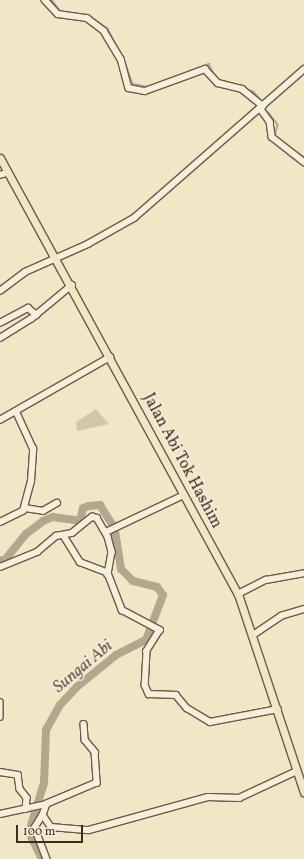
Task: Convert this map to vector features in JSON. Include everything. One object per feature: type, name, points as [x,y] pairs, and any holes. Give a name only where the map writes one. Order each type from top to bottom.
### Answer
[{"type":"main road","name":"Jalan Abi Tok Hashim","points":[[0,158],[4,174],[58,259],[238,594],[254,635],[304,792]]},
{"type":"street","points":[[45,0],[58,14],[87,18],[104,31],[121,60],[129,88],[145,91],[205,68],[218,83],[242,90],[262,107],[270,122],[272,137],[304,162]]},
{"type":"street","points":[[0,291],[25,272],[58,259],[123,226],[147,209],[304,69]]},
{"type":"street","points":[[0,338],[36,315],[72,285]]},
{"type":"street","points":[[0,323],[28,308],[36,315]]},
{"type":"street","points":[[0,420],[110,357]]},
{"type":"street","points":[[0,522],[15,518],[25,508],[34,454],[31,439],[16,412]]},
{"type":"street","points":[[106,532],[184,495]]},
{"type":"street","points":[[25,508],[43,511],[57,503]]},
{"type":"street","points":[[0,567],[37,552],[56,536],[64,536],[92,517],[97,518],[106,532],[112,552],[108,575],[122,610],[150,622],[158,628],[160,633],[147,651],[146,685],[149,694],[176,695],[187,708],[210,722],[278,709]]},
{"type":"street","points":[[64,536],[80,562],[108,575]]},
{"type":"street","points":[[238,594],[266,580],[304,573]]},
{"type":"street","points":[[254,635],[281,616],[304,609]]},
{"type":"street","points":[[0,702],[0,717]]},
{"type":"street","points":[[0,814],[47,804],[97,783],[95,752],[85,740],[84,724]]},
{"type":"street","points":[[43,815],[51,827],[89,830],[211,796],[242,797],[297,771]]},
{"type":"street","points":[[0,772],[18,775],[20,789],[28,798],[28,809]]},
{"type":"street","points":[[47,804],[43,815],[35,828],[47,859]]},
{"type":"shaded area","points":[[96,409],[109,424],[77,431],[76,422]]},
{"type":"waterway","points":[[52,0],[61,12],[85,15]]},
{"type":"waterway","points":[[89,16],[108,29],[123,58]]},
{"type":"waterway","points":[[125,62],[133,84],[149,87]]},
{"type":"waterway","points":[[184,74],[209,64],[217,79],[254,92],[261,100]]},
{"type":"waterway","points":[[268,112],[278,125],[275,137]]},
{"type":"waterway","points":[[288,146],[304,157]]},
{"type":"waterway","name":"Sungai Abi","points":[[0,560],[4,561],[26,534],[43,521],[53,517],[80,521],[83,508],[89,506],[100,505],[113,526]]},
{"type":"waterway","name":"Sungai Abi","points":[[42,859],[29,832],[44,783],[46,730],[60,705],[78,686],[116,655],[146,640],[163,595],[157,587],[133,581],[121,569],[115,531]]}]
